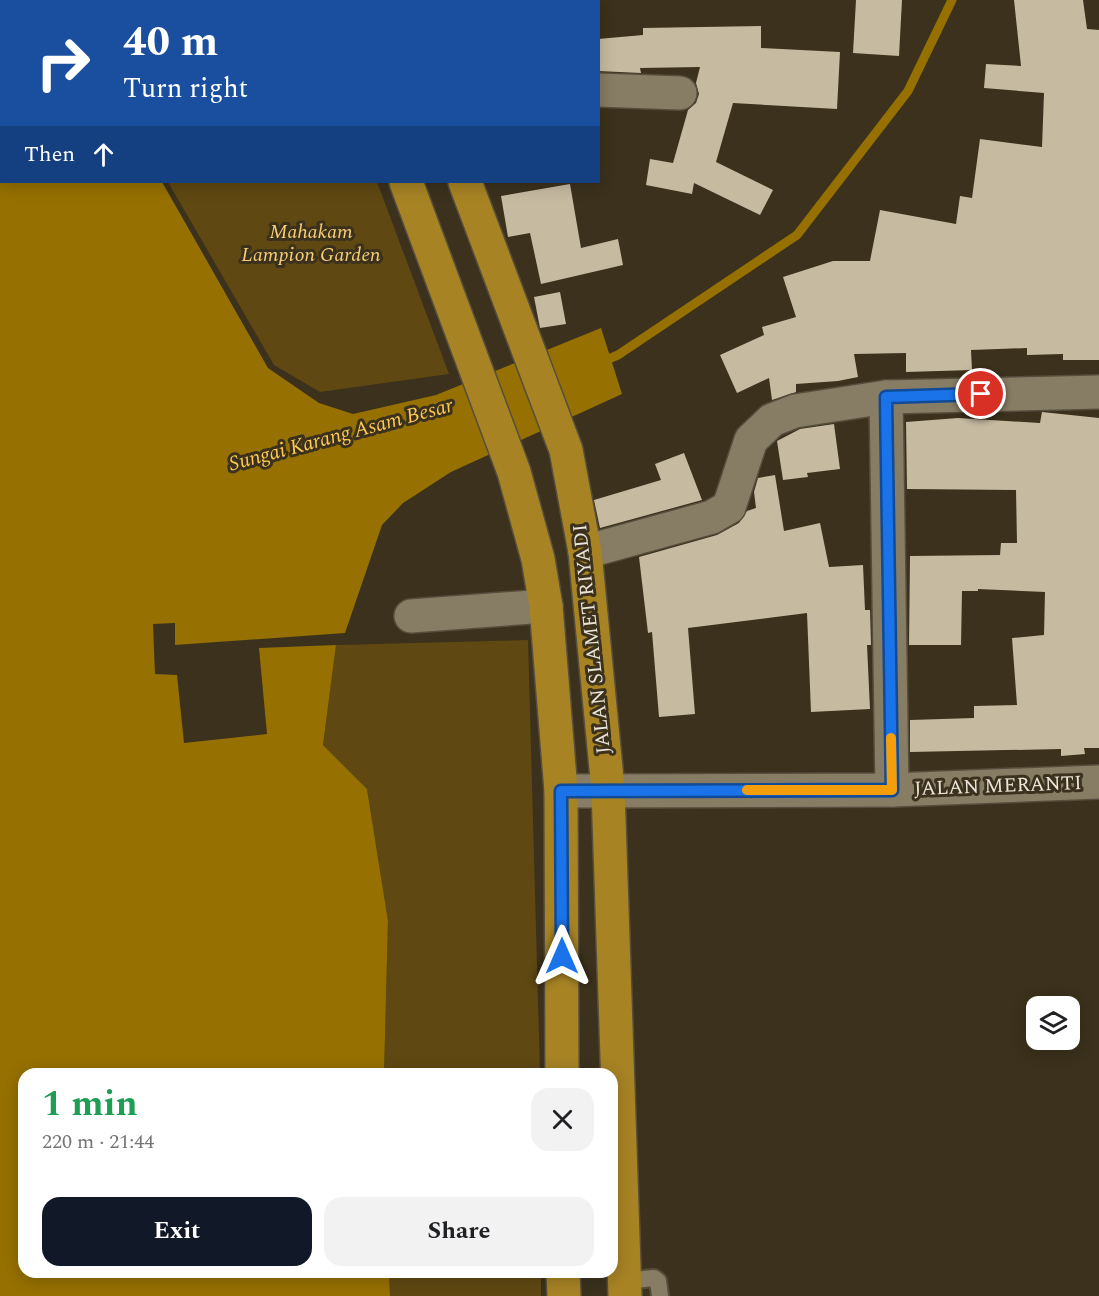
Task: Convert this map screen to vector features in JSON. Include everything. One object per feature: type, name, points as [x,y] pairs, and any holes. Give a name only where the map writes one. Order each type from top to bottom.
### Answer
[{"type":"highway","points":[[406,183],[462,327],[514,472],[538,559],[546,606],[561,791],[562,1068]]},
{"type":"highway","name":"JALAN SLAMET RIYADI","points":[[465,183],[566,450],[585,552],[608,789],[617,1068]]},
{"type":"highway","name":"JALAN SLAMET RIYADI","points":[[618,1102],[624,1289]]},
{"type":"highway","points":[[563,1278],[564,1296]]},
{"type":"street","points":[[600,90],[680,93]]},
{"type":"street","points":[[585,552],[712,518],[729,507],[751,440],[772,420],[795,411],[886,397],[1099,392]]},
{"type":"street","points":[[886,397],[892,790]]},
{"type":"street","points":[[411,616],[546,606]]},
{"type":"street","name":"JALAN MERANTI","points":[[561,791],[608,789],[892,790],[1099,782]]},
{"type":"lane","points":[[624,1289],[654,1278],[658,1281],[660,1296]]},
{"type":"green space","name":"Mahakam Lampion Garden","points":[[169,183],[377,183],[449,374],[320,392],[274,365]]},
{"type":"green space","points":[[528,640],[540,1068],[384,1068],[388,921],[367,789],[323,745],[336,645]]},
{"type":"green space","points":[[389,1278],[541,1278],[541,1296],[390,1296]]},
{"type":"water","points":[[0,183],[163,183],[268,368],[319,403],[353,414],[436,395],[601,328],[622,394],[451,472],[403,503],[382,525],[345,633],[175,645],[175,623],[153,624],[155,674],[177,675],[184,743],[267,734],[259,648],[336,645],[323,745],[367,789],[388,921],[384,1068],[18,1068],[18,1278],[389,1278],[390,1296],[0,1296]]},
{"type":"building","points":[[856,0],[902,0],[899,56],[853,53]]},
{"type":"building","points":[[1014,0],[1083,0],[1087,29],[1099,30],[1099,360],[1063,360],[1063,354],[1027,355],[1027,348],[971,350],[972,370],[906,372],[906,353],[854,354],[858,377],[796,384],[796,392],[772,400],[769,378],[737,393],[720,355],[764,335],[762,327],[796,317],[783,277],[833,261],[870,261],[880,210],[956,224],[960,196],[972,198],[980,139],[1042,147],[1044,93],[984,88],[986,64],[1021,66]]},
{"type":"building","points":[[761,26],[761,48],[840,52],[837,109],[733,103],[716,162],[773,190],[760,215],[694,183],[692,194],[646,185],[650,159],[673,163],[688,110],[696,103],[699,94],[696,83],[700,67],[640,68],[641,73],[600,71],[600,39],[643,35],[643,28]]},
{"type":"building","points":[[570,184],[581,248],[618,239],[623,265],[541,284],[530,233],[508,237],[501,196]]},
{"type":"building","points":[[560,292],[566,324],[540,328],[534,297]]},
{"type":"building","points":[[1042,412],[1099,418],[1099,748],[1084,748],[1085,754],[1061,756],[1061,749],[910,752],[910,720],[974,718],[974,706],[1017,705],[1012,638],[1044,635],[1045,592],[978,589],[978,591],[962,591],[961,645],[909,645],[910,556],[1000,555],[1001,543],[1017,543],[1016,490],[907,489],[906,422],[958,418],[1040,423]]},
{"type":"building","points":[[834,424],[840,469],[807,473],[808,477],[783,480],[777,441],[800,429]]},
{"type":"building","points":[[684,453],[702,500],[600,528],[594,500],[661,480],[655,464]]},
{"type":"building","points":[[775,475],[784,531],[820,523],[829,567],[863,565],[865,610],[870,610],[871,645],[867,645],[870,709],[811,712],[807,613],[688,628],[695,714],[659,717],[652,632],[648,633],[639,557],[717,535],[739,523],[747,511],[756,508],[754,492],[758,478]]},
{"type":"waterway","name":"Sungai Karang Asam Besar","points":[[601,362],[618,355],[797,235],[908,91],[952,0]]},
{"type":"slow traffic","points":[[747,790],[892,790],[891,738]]},
{"type":"route","points":[[562,956],[561,791],[608,789],[892,790],[886,397],[981,394]]}]
